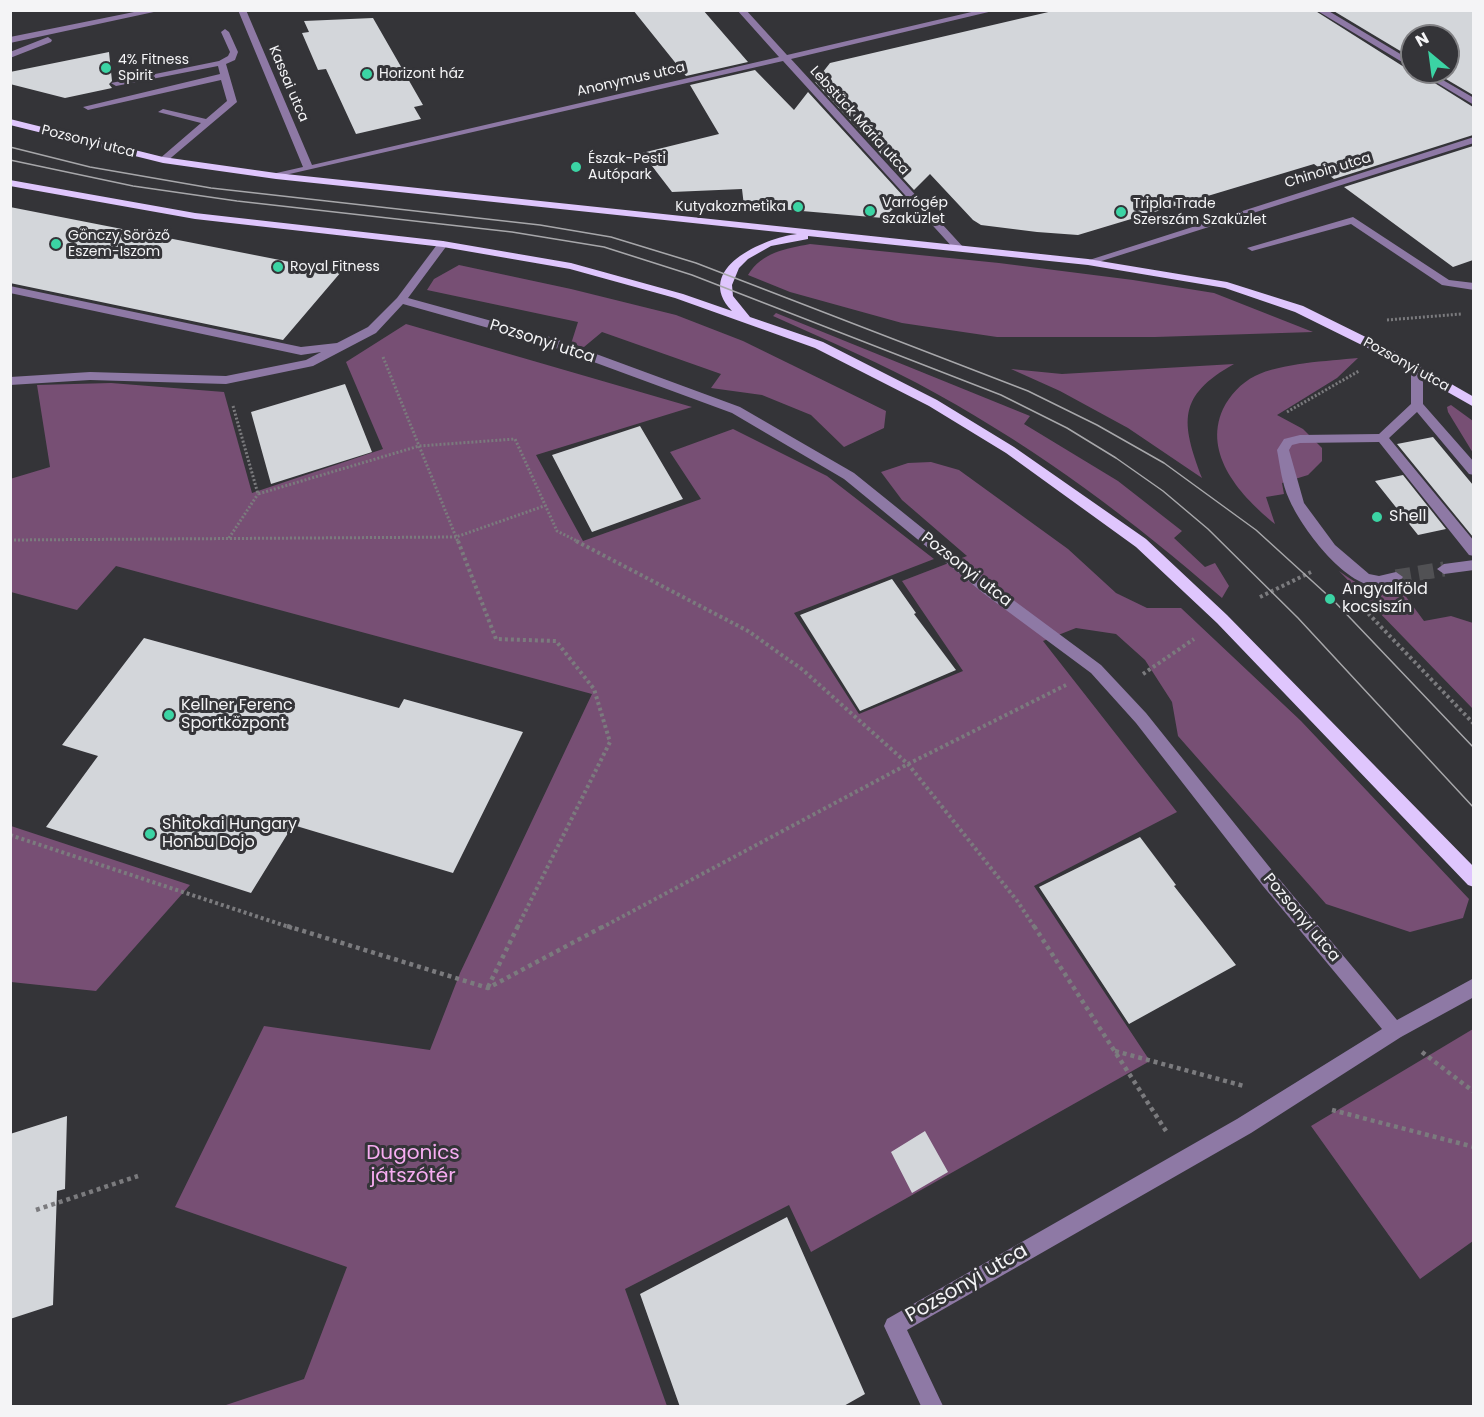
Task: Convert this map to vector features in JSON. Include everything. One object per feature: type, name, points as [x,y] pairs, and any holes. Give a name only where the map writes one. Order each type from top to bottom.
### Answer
[{"type":"main road","name":"Pozsonyi utca","points":[[11,122],[162,160],[276,176],[1088,262],[1227,285],[1299,309],[1388,353],[1473,403]]},
{"type":"main road","name":"Pozsonyi utca","points":[[10,183],[195,216],[443,244],[534,259],[599,273],[679,296],[819,345],[933,403],[1010,450],[1141,543],[1214,611],[1473,879]]},
{"type":"main road","name":"Pozsonyi utca","points":[[763,327],[737,311],[725,292],[727,280],[739,261],[760,247],[783,240],[846,235]]},
{"type":"street","points":[[10,40],[159,10]]},
{"type":"street","name":"Kassai utca","points":[[242,10],[308,168]]},
{"type":"street","name":"Lebstück Mária utca","points":[[741,10],[958,248]]},
{"type":"street","name":"Anonymus utca","points":[[276,176],[993,10]]},
{"type":"street","points":[[1320,10],[1400,58]]},
{"type":"street","points":[[10,55],[81,26]]},
{"type":"street","points":[[116,83],[222,63],[232,58],[234,52],[225,32]]},
{"type":"street","points":[[162,160],[232,102],[222,63]]},
{"type":"street","points":[[88,107],[225,76]]},
{"type":"street","points":[[1443,84],[1473,102]]},
{"type":"street","points":[[162,112],[208,122]]},
{"type":"street","name":"Chinoin utca","points":[[1088,262],[1473,140]]},
{"type":"street","points":[[1252,248],[1353,220],[1446,283],[1473,287]]},
{"type":"street","points":[[10,381],[90,376],[226,380],[309,363],[372,330],[401,300],[443,244]]},
{"type":"street","points":[[10,289],[301,351],[345,344]]},
{"type":"street","name":"Pozsonyi utca","points":[[401,300],[546,340],[736,410],[849,476],[988,589],[1096,669],[1118,692],[1395,1031]]},
{"type":"street","points":[[1417,369],[1417,405],[1473,471]]},
{"type":"street","points":[[1396,577],[1372,581],[1358,573],[1335,553],[1307,521],[1296,501],[1283,450],[1288,442],[1300,439],[1382,438],[1417,405]]},
{"type":"street","points":[[1382,438],[1473,551]]},
{"type":"street","points":[[1444,569],[1473,565]]},
{"type":"street","name":"Pozsonyi utca","points":[[932,1407],[894,1326],[1244,1126],[1395,1031],[1473,987]]},
{"type":"path","points":[[1384,320],[1462,314]]},
{"type":"path","points":[[372,330],[496,639],[556,641],[594,689],[610,742],[488,988]]},
{"type":"path","points":[[226,380],[258,495]]},
{"type":"path","points":[[229,538],[258,495],[419,446],[515,439],[557,531],[748,631],[803,670],[908,764],[1018,902],[1184,1160]]},
{"type":"path","points":[[10,540],[456,537],[544,506]]},
{"type":"path","points":[[1260,597],[1314,570]]},
{"type":"path","points":[[1362,608],[1473,724]]},
{"type":"path","points":[[1118,692],[1194,639]]},
{"type":"path","points":[[10,836],[256,917],[488,988],[908,764],[1096,669]]},
{"type":"path","points":[[1395,1031],[1473,1092]]},
{"type":"path","points":[[36,1210],[138,1176]]},
{"type":"green space","points":[[810,244],[999,263],[1214,293],[1313,332],[1155,337],[997,337],[902,323],[790,292],[748,275],[767,256]]},
{"type":"green space","points":[[459,265],[676,315],[743,341],[886,411],[884,428],[844,447],[811,415],[762,395],[711,388],[721,374],[602,332],[584,347],[571,344],[578,322],[427,290],[434,279]]},
{"type":"green space","points":[[776,313],[1030,416],[1024,424],[1118,481],[1182,531],[1174,538],[1205,567],[1215,563],[1229,586],[1222,598],[1189,569],[1085,488],[1013,439],[917,383],[773,316]]},
{"type":"green space","name":"Dugonics játszótér","points":[[406,324],[692,407],[536,455],[583,541],[701,499],[670,452],[733,429],[827,476],[934,559],[794,613],[859,714],[963,671],[902,581],[967,556],[902,500],[881,472],[908,463],[931,462],[959,470],[1068,549],[1116,593],[1147,608],[1181,608],[1301,721],[1469,899],[1463,918],[1410,932],[1326,904],[1178,736],[1172,702],[1145,660],[1116,634],[1076,628],[1043,641],[1177,812],[1034,886],[1150,1061],[811,1252],[789,1205],[625,1289],[667,1406],[223,1406],[304,1379],[347,1267],[175,1207],[264,1026],[430,1050],[460,973],[592,694],[116,566],[77,610],[11,592],[10,479],[50,467],[37,385],[111,383],[224,392],[252,493],[383,449],[346,362]]},
{"type":"green space","points":[[1358,358],[1337,378],[1277,415],[1303,429],[1322,448],[1322,461],[1308,475],[1282,483],[1284,494],[1266,497],[1275,524],[1250,501],[1229,474],[1218,443],[1218,426],[1223,409],[1233,394],[1255,376],[1278,368],[1305,363]]},
{"type":"green space","points":[[1234,364],[1202,387],[1193,399],[1189,412],[1190,441],[1202,478],[1128,428],[1060,391],[1011,369],[1062,374]]},
{"type":"green space","points":[[1451,405],[1473,421],[1473,453],[1448,412],[1447,407]]},
{"type":"green space","points":[[1339,571],[1377,592],[1404,594],[1424,621],[1451,616],[1473,623],[1473,709]]},
{"type":"green space","points":[[11,826],[190,885],[96,991],[11,982]]},
{"type":"green space","points":[[1473,1029],[1473,1241],[1420,1279],[1311,1126]]},
{"type":"building","points":[[633,10],[703,10],[748,62],[686,76]]},
{"type":"building","points":[[1057,10],[1314,10],[1400,64],[1400,84],[1436,84],[1473,107],[1473,135],[1334,179],[1314,164],[1078,235],[1037,232],[981,225],[973,220],[930,174],[914,190],[815,82],[830,63]]},
{"type":"building","points":[[1332,10],[1473,10],[1473,95],[1454,84],[1460,84],[1460,24],[1400,24],[1400,51]]},
{"type":"building","name":"Horizont ház","points":[[373,18],[423,105],[414,107],[421,119],[356,134],[326,69],[318,70],[302,33],[309,32],[304,21]]},
{"type":"building","points":[[109,52],[112,81],[109,84],[112,88],[65,98],[10,84],[10,72]]},
{"type":"building","points":[[755,70],[794,110],[808,92],[905,198],[883,218],[744,206],[742,189],[672,192],[642,153],[719,134],[690,85]]},
{"type":"building","points":[[1473,146],[1473,260],[1453,267],[1344,187]]},
{"type":"building","points":[[10,207],[341,272],[283,340],[10,283]]},
{"type":"building","points":[[345,384],[372,452],[271,484],[251,412]]},
{"type":"building","points":[[640,426],[683,499],[592,532],[552,455]]},
{"type":"building","points":[[1433,437],[1473,485],[1473,537],[1397,444]]},
{"type":"building","points":[[1403,475],[1446,529],[1418,535],[1375,481]]},
{"type":"building","points":[[892,579],[916,613],[914,614],[956,670],[860,711],[800,615]]},
{"type":"building","points":[[144,638],[399,708],[404,699],[523,732],[453,873],[293,825],[251,893],[46,827],[98,756],[62,745]]},
{"type":"building","points":[[1140,837],[1176,885],[1174,886],[1236,965],[1129,1024],[1039,887]]},
{"type":"building","points":[[67,1116],[65,1189],[57,1191],[53,1305],[10,1319],[10,1134]]},
{"type":"building","points":[[925,1131],[948,1172],[912,1193],[891,1152]]},
{"type":"building","points":[[787,1217],[865,1394],[842,1407],[680,1407],[640,1294]]},
{"type":"tunnel","points":[[1396,577],[1444,569]]},
{"type":"tram line","points":[[10,147],[90,167],[211,188],[540,225],[611,237],[696,263],[1028,391],[1097,425],[1164,463],[1256,530],[1334,601],[1474,748]]},
{"type":"tram line","points":[[10,160],[133,186],[237,201],[512,232],[604,247],[692,275],[1001,395],[1067,428],[1116,458],[1163,491],[1208,529],[1298,618],[1474,808]]},
{"type":"place","name":"4% Fitness Spirit","points":[[106,68]]},
{"type":"place","name":"Horizont ház","points":[[367,74]]},
{"type":"place","name":"Észak-Pesti Autópark","points":[[576,167]]},
{"type":"place","name":"Kutyakozmetika","points":[[798,207]]},
{"type":"place","name":"Varrógép szaküzlet","points":[[870,211]]},
{"type":"place","name":"Tripla Trade Szerszám Szaküzlet","points":[[1121,212]]},
{"type":"place","name":"Gönczy Söröző Eszem-Iszom","points":[[56,244]]},
{"type":"place","name":"Royal Fitness","points":[[278,267]]},
{"type":"place","name":"Shell","points":[[1377,517]]},
{"type":"place","name":"Angyalföld kocsiszín","points":[[1330,599]]},
{"type":"place","name":"Kellner Ferenc Sportközpont","points":[[169,715]]},
{"type":"place","name":"Shitokai Hungary Honbu Dojo","points":[[150,834]]}]
